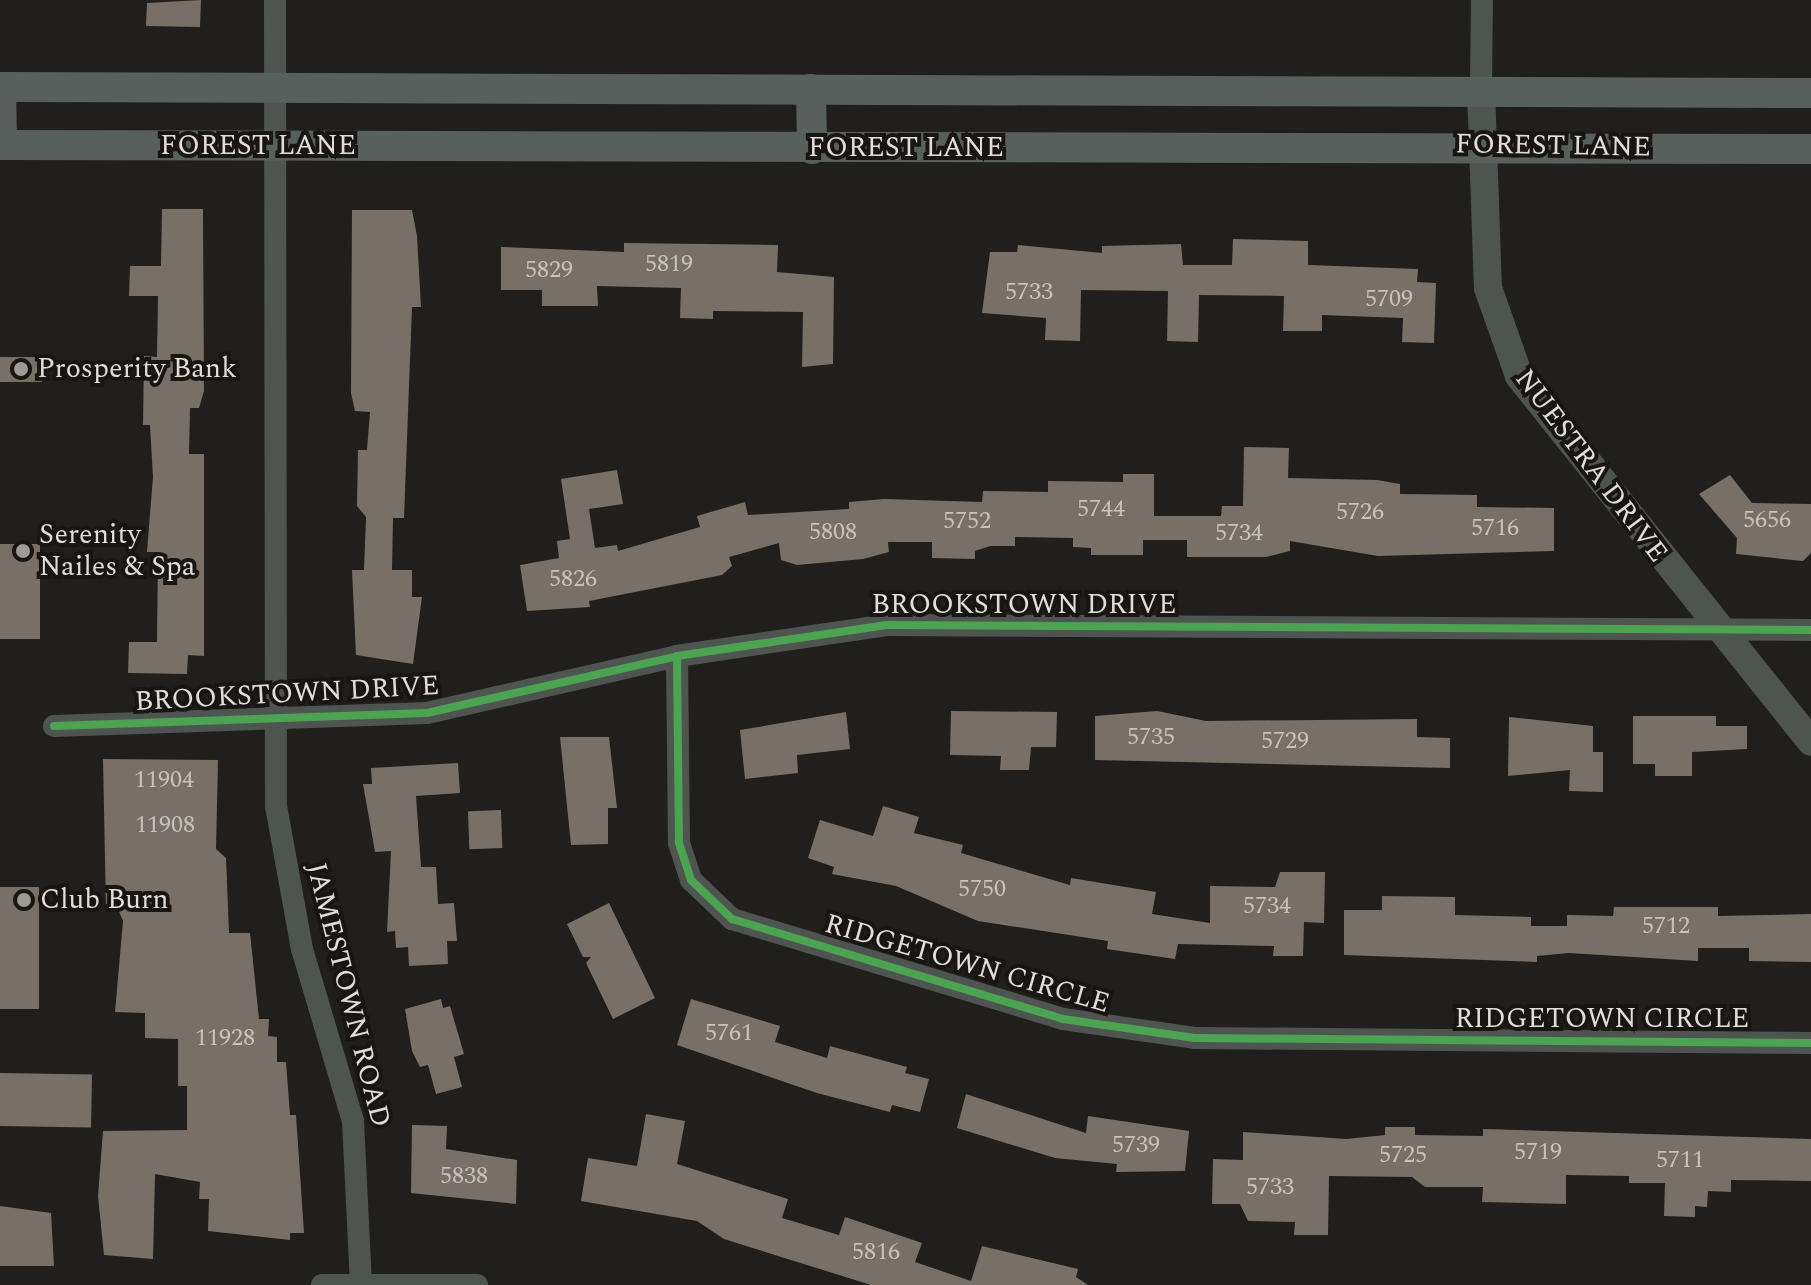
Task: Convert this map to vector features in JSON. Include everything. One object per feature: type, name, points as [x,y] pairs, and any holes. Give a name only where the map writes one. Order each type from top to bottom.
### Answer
[{"type":"main road","name":"FOREST LANE","points":[[0,87],[275,90],[1481,89],[1811,93]]},
{"type":"main road","points":[[0,87],[1,145]]},
{"type":"main road","points":[[811,89],[812,149]]},
{"type":"main road","name":"FOREST LANE","points":[[1,145],[812,149],[1481,145],[1811,149]]},
{"type":"street","name":"JAMESTOWN ROAD","points":[[275,0],[273,723],[284,873],[353,1121],[361,1285]]},
{"type":"street","name":"NUESTRA DRIVE","points":[[1482,0],[1481,145],[1488,288],[1519,376],[1811,742]]},
{"type":"street","name":"BROOKSTOWN DRIVE","points":[[54,726],[273,723],[427,713],[677,656],[887,625],[1811,630]]},
{"type":"street","name":"RIDGETOWN CIRCLE","points":[[677,656],[679,843],[691,880],[732,919],[1063,1019],[1195,1038],[1811,1043]]},
{"type":"street","points":[[322,1285],[477,1285]]},
{"type":"building","points":[[201,0],[200,27],[146,26],[147,3]]},
{"type":"building","points":[[162,209],[203,209],[204,391],[199,408],[190,408],[189,454],[204,454],[204,656],[188,655],[187,674],[128,673],[129,642],[157,642],[158,552],[147,552],[153,477],[150,425],[143,425],[144,356],[157,357],[158,296],[129,296],[130,266],[161,266]]},
{"type":"building","points":[[352,210],[412,210],[417,236],[421,307],[412,307],[404,518],[393,518],[392,570],[412,570],[412,597],[422,597],[413,664],[356,655],[352,570],[364,570],[366,517],[357,506],[358,450],[367,450],[370,412],[355,411],[351,393]]},
{"type":"building","points":[[1233,239],[1308,241],[1308,265],[1418,269],[1417,282],[1436,283],[1434,343],[1402,342],[1403,318],[1322,315],[1322,331],[1283,331],[1284,296],[1199,295],[1198,342],[1167,341],[1168,291],[1081,290],[1080,341],[1045,340],[1046,318],[982,313],[990,252],[1017,252],[1018,245],[1102,253],[1102,246],[1181,244],[1183,265],[1232,265]]},
{"type":"building","points":[[624,243],[778,245],[777,272],[834,277],[833,364],[802,367],[803,312],[713,311],[713,319],[680,318],[681,288],[597,286],[598,306],[542,306],[542,290],[501,290],[501,247],[624,252]]},
{"type":"building","name":"Prosperity Bank","points":[[0,357],[42,357],[42,382],[0,382]]},
{"type":"building","points":[[1244,447],[1289,448],[1288,478],[1377,480],[1400,484],[1400,494],[1477,495],[1477,507],[1554,508],[1554,551],[1378,556],[1290,541],[1290,551],[1266,557],[1187,557],[1187,540],[1143,540],[1143,555],[1091,555],[1091,548],[1073,547],[1073,538],[1015,537],[1015,546],[990,546],[975,551],[975,559],[932,558],[932,542],[888,542],[889,552],[863,559],[797,565],[781,560],[779,543],[729,557],[732,566],[722,575],[589,601],[590,607],[527,611],[520,565],[559,558],[557,541],[570,539],[561,479],[617,470],[623,504],[589,509],[595,548],[617,545],[618,551],[700,527],[697,516],[745,502],[748,515],[849,509],[849,502],[884,499],[982,502],[983,491],[1048,492],[1048,481],[1123,482],[1123,474],[1154,474],[1154,516],[1221,516],[1222,506],[1243,506]]},
{"type":"building","points":[[1730,475],[1752,503],[1811,504],[1811,553],[1803,561],[1736,554],[1737,538],[1699,494]]},
{"type":"building","points":[[0,544],[40,544],[40,639],[0,639]]},
{"type":"building","points":[[951,711],[1057,712],[1056,747],[1031,747],[1029,770],[1000,770],[1001,756],[950,755]]},
{"type":"building","points":[[1157,711],[1206,721],[1417,719],[1417,737],[1450,738],[1450,768],[1095,760],[1095,716]]},
{"type":"building","points":[[846,712],[850,749],[797,755],[798,773],[745,779],[740,730]]},
{"type":"building","points":[[1633,716],[1716,716],[1716,726],[1747,726],[1747,749],[1692,752],[1692,776],[1655,776],[1655,764],[1633,764]]},
{"type":"building","points":[[1509,717],[1593,726],[1593,752],[1603,752],[1603,792],[1569,791],[1570,770],[1508,776]]},
{"type":"building","points":[[560,737],[609,737],[617,808],[608,808],[608,844],[571,845]]},
{"type":"building","points":[[103,759],[218,760],[216,849],[226,858],[229,933],[250,933],[259,1019],[269,1019],[268,1036],[277,1037],[277,1062],[286,1062],[290,1115],[296,1115],[304,1233],[290,1233],[290,1240],[208,1231],[209,1199],[199,1199],[200,1182],[155,1174],[153,1259],[104,1255],[98,1196],[103,1131],[187,1130],[187,1086],[178,1086],[178,1039],[145,1038],[145,1013],[115,1012],[123,921],[118,909],[106,909]]},
{"type":"building","points":[[458,763],[460,793],[416,796],[421,867],[436,867],[438,904],[454,903],[457,941],[447,941],[448,964],[409,966],[408,947],[396,948],[395,931],[387,932],[391,851],[375,852],[363,784],[372,784],[371,768]]},
{"type":"building","points":[[883,806],[919,817],[914,833],[963,845],[961,853],[1070,885],[1071,878],[1156,892],[1152,914],[1210,923],[1210,886],[1275,887],[1280,872],[1325,872],[1324,923],[1304,922],[1303,956],[1273,956],[1274,946],[1178,944],[1175,959],[1107,949],[1108,941],[978,921],[896,886],[832,874],[834,867],[808,858],[820,820],[873,836]]},
{"type":"building","points":[[501,810],[502,848],[469,849],[468,811]]},
{"type":"building","points":[[0,887],[39,887],[39,1009],[0,1009]]},
{"type":"building","points":[[1382,896],[1455,897],[1455,915],[1531,917],[1531,926],[1567,926],[1567,915],[1613,916],[1614,907],[1718,907],[1718,916],[1811,914],[1811,962],[1749,961],[1749,948],[1698,948],[1698,961],[1569,953],[1537,956],[1537,962],[1344,955],[1344,910],[1382,910]]},
{"type":"building","points":[[609,903],[655,998],[613,1019],[586,963],[591,957],[583,957],[567,924]]},
{"type":"building","points":[[441,999],[443,1008],[450,1006],[464,1054],[454,1057],[462,1087],[436,1094],[428,1065],[420,1067],[412,1051],[405,1009]]},
{"type":"building","points":[[691,999],[780,1026],[775,1042],[827,1058],[830,1046],[907,1067],[905,1073],[929,1079],[920,1112],[892,1105],[890,1112],[817,1093],[677,1045]]},
{"type":"building","points":[[0,1073],[92,1075],[91,1128],[0,1126]]},
{"type":"building","points":[[966,1094],[1086,1133],[1088,1116],[1189,1131],[1185,1171],[1116,1172],[1117,1164],[1055,1158],[957,1128]]},
{"type":"building","points":[[646,1114],[685,1121],[677,1164],[788,1199],[782,1218],[839,1235],[845,1217],[922,1243],[915,1262],[971,1281],[982,1246],[1078,1269],[1076,1277],[1088,1285],[871,1285],[724,1239],[697,1221],[581,1201],[588,1158],[637,1166]]},
{"type":"building","points":[[412,1125],[447,1126],[446,1149],[517,1160],[516,1204],[411,1193]]},
{"type":"building","points":[[1385,1127],[1415,1127],[1415,1135],[1483,1136],[1483,1129],[1811,1139],[1811,1181],[1731,1180],[1731,1192],[1708,1191],[1707,1207],[1695,1206],[1695,1217],[1664,1216],[1665,1183],[1629,1183],[1629,1176],[1566,1175],[1566,1204],[1482,1202],[1483,1187],[1425,1187],[1412,1177],[1329,1176],[1328,1235],[1294,1235],[1295,1222],[1248,1221],[1240,1204],[1212,1204],[1213,1159],[1243,1160],[1243,1132],[1346,1139],[1385,1135]]},
{"type":"building","points":[[0,1206],[51,1213],[54,1266],[0,1266]]},
{"type":"cycle path","points":[[54,726],[427,713],[677,656],[887,625],[1811,630]]},
{"type":"cycle path","points":[[677,656],[679,843],[691,880],[732,919],[1063,1019],[1195,1038],[1811,1043]]},
{"type":"place","name":"Prosperity Bank","points":[[21,369]]},
{"type":"place","name":"Serenity Nailes & Spa","points":[[23,551]]},
{"type":"place","name":"Club Burn","points":[[24,900]]}]
